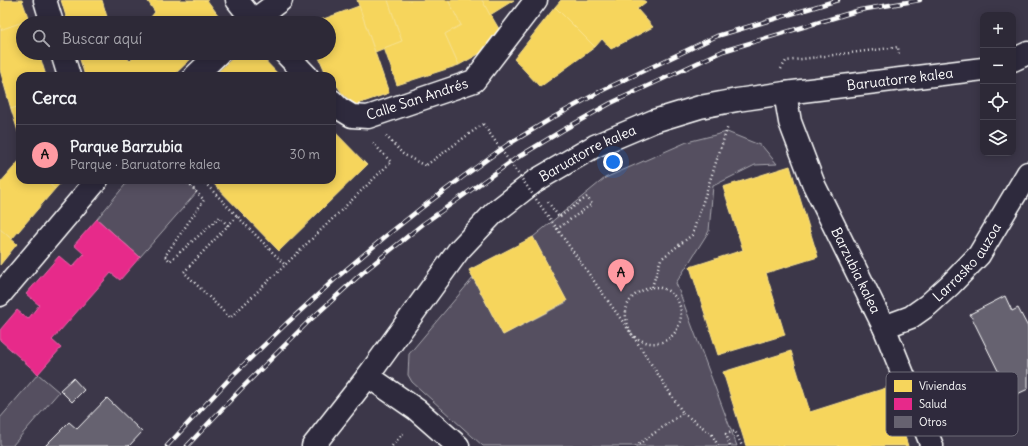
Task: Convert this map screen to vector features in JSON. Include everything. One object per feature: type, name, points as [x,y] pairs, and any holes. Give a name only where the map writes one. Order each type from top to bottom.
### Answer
[{"type":"street","points":[[45,0],[50,16]]},
{"type":"street","points":[[237,0],[248,16]]},
{"type":"street","points":[[260,16],[281,0]]},
{"type":"street","name":"Calle San Andrés","points":[[336,106],[352,116],[368,117],[474,81],[536,0]]},
{"type":"street","points":[[1016,59],[1028,53]]},
{"type":"street","points":[[64,60],[68,72]]},
{"type":"street","points":[[200,72],[212,60]]},
{"type":"street","points":[[292,60],[303,72]]},
{"type":"street","name":"Baruatorre kalea","points":[[313,446],[368,376],[459,250],[494,213],[535,181],[596,146],[654,121],[700,106],[785,93],[980,69]]},
{"type":"street","name":"Barzubia kalea","points":[[785,93],[790,122],[814,185],[884,328],[902,372]]},
{"type":"street","name":"Larrasko auzoa","points":[[884,328],[910,317],[928,305],[979,255],[1028,173]]},
{"type":"street","points":[[0,295],[94,184]]},
{"type":"street","points":[[368,376],[417,410],[458,446]]},
{"type":"street","name":"Barzubia kalea","points":[[928,436],[932,446]]},
{"type":"path","points":[[786,60],[898,47],[903,79]]},
{"type":"path","points":[[652,287],[661,259],[692,235],[737,100]]},
{"type":"path","points":[[403,154],[425,166],[483,124],[608,301],[683,413],[712,434],[718,446]]},
{"type":"path","points":[[237,216],[184,272],[230,318],[391,162],[370,140]]},
{"type":"path","points":[[189,184],[204,200],[165,256],[170,261],[220,217],[228,226]]},
{"type":"path","points":[[206,184],[285,265]]},
{"type":"path","points":[[557,230],[592,204],[587,197],[559,217]]},
{"type":"path","points":[[652,287],[661,288],[676,298],[681,306],[682,315],[680,324],[675,333],[669,338],[660,342],[651,343],[632,336],[626,319],[626,310],[629,301],[635,294],[643,289],[652,287]]},
{"type":"path","points":[[636,446],[683,413]]},
{"type":"path","points":[[730,446],[726,434],[735,431],[742,446]]},
{"type":"shaded area","points":[[727,132],[762,146],[777,164],[755,165],[713,186],[709,231],[676,283],[737,446],[483,446],[412,382],[408,375],[409,354],[473,278],[503,335],[567,302],[533,237],[605,178],[687,142]]},
{"type":"shaded area","points":[[126,184],[189,184],[197,192],[140,257],[97,219]]},
{"type":"shaded area","points":[[38,374],[59,392],[12,446],[0,446],[0,418]]},
{"type":"building: Viviendas","points":[[0,0],[22,0],[28,16],[16,16],[16,24],[0,30]]},
{"type":"building: Viviendas","points":[[61,0],[102,0],[107,16],[66,16]]},
{"type":"building: Viviendas","points":[[147,0],[207,0],[219,16],[152,16],[155,12]]},
{"type":"building: Viviendas","points":[[357,0],[388,0],[402,41],[375,52]]},
{"type":"building: Viviendas","points":[[388,0],[448,0],[461,25],[445,34],[459,65],[397,85],[384,48],[402,41]]},
{"type":"building: Viviendas","points":[[448,0],[482,0],[502,34],[495,45],[459,65],[445,34],[461,25]]},
{"type":"building: Viviendas","points":[[482,0],[514,0],[490,15]]},
{"type":"building: Viviendas","points":[[561,0],[643,0],[646,2],[637,9],[653,27],[611,49],[602,39],[595,47],[555,7]]},
{"type":"building: Viviendas","points":[[359,6],[389,93],[355,105],[342,93],[336,84],[336,72],[325,72],[320,60],[336,60],[336,16],[332,16]]},
{"type":"building: Viviendas","points":[[555,7],[595,47],[540,87],[514,59]]},
{"type":"building: Viviendas","points":[[16,24],[16,60],[41,60],[45,72],[16,72],[16,107],[11,109],[0,70],[0,30]]},
{"type":"building: Viviendas","points":[[80,60],[190,60],[177,72],[84,72]]},
{"type":"building: Viviendas","points":[[231,60],[265,60],[276,72],[218,72]]},
{"type":"building: Viviendas","points":[[16,107],[16,125],[11,109]]},
{"type":"building: Viviendas","points":[[336,133],[367,165],[279,251],[214,184],[336,184]]},
{"type":"building: Viviendas","points":[[16,165],[16,184],[49,184],[55,189],[12,239],[0,229],[0,183]]},
{"type":"building: Viviendas","points":[[790,166],[818,257],[766,273],[785,335],[718,355],[690,267],[743,250],[723,187]]},
{"type":"building: Viviendas","points":[[49,184],[59,184],[55,189]]},
{"type":"building: Viviendas","points":[[0,229],[17,244],[0,265]]},
{"type":"building: Viviendas","points":[[533,237],[567,301],[503,335],[469,270]]},
{"type":"building: Viviendas","points":[[791,351],[810,412],[886,388],[886,436],[905,436],[908,446],[746,446],[723,372]]},
{"type":"building: Salud","points":[[97,219],[140,257],[120,280],[111,273],[52,340],[61,348],[38,374],[0,340],[0,330],[17,310],[28,319],[39,305],[26,294],[59,256],[72,267],[84,254],[74,245]]},
{"type":"building: Otros","points":[[1005,296],[1012,311],[1018,308],[1028,327],[1028,389],[1018,394],[1018,372],[999,372],[970,314]]},
{"type":"building: Otros","points":[[73,378],[84,390],[72,402],[60,390]]},
{"type":"building: Otros","points":[[107,398],[142,432],[129,446],[45,446],[69,422],[77,429]]},
{"type":"railway","points":[[167,446],[232,376],[335,279],[420,209],[507,145],[603,90],[717,36],[838,0]]},
{"type":"railway","points":[[187,446],[308,322],[362,273],[423,224],[515,159],[611,103],[723,51],[860,10],[920,0]]},
{"type":"place","name":"Parque Barzubia","points":[[621,292]]}]
